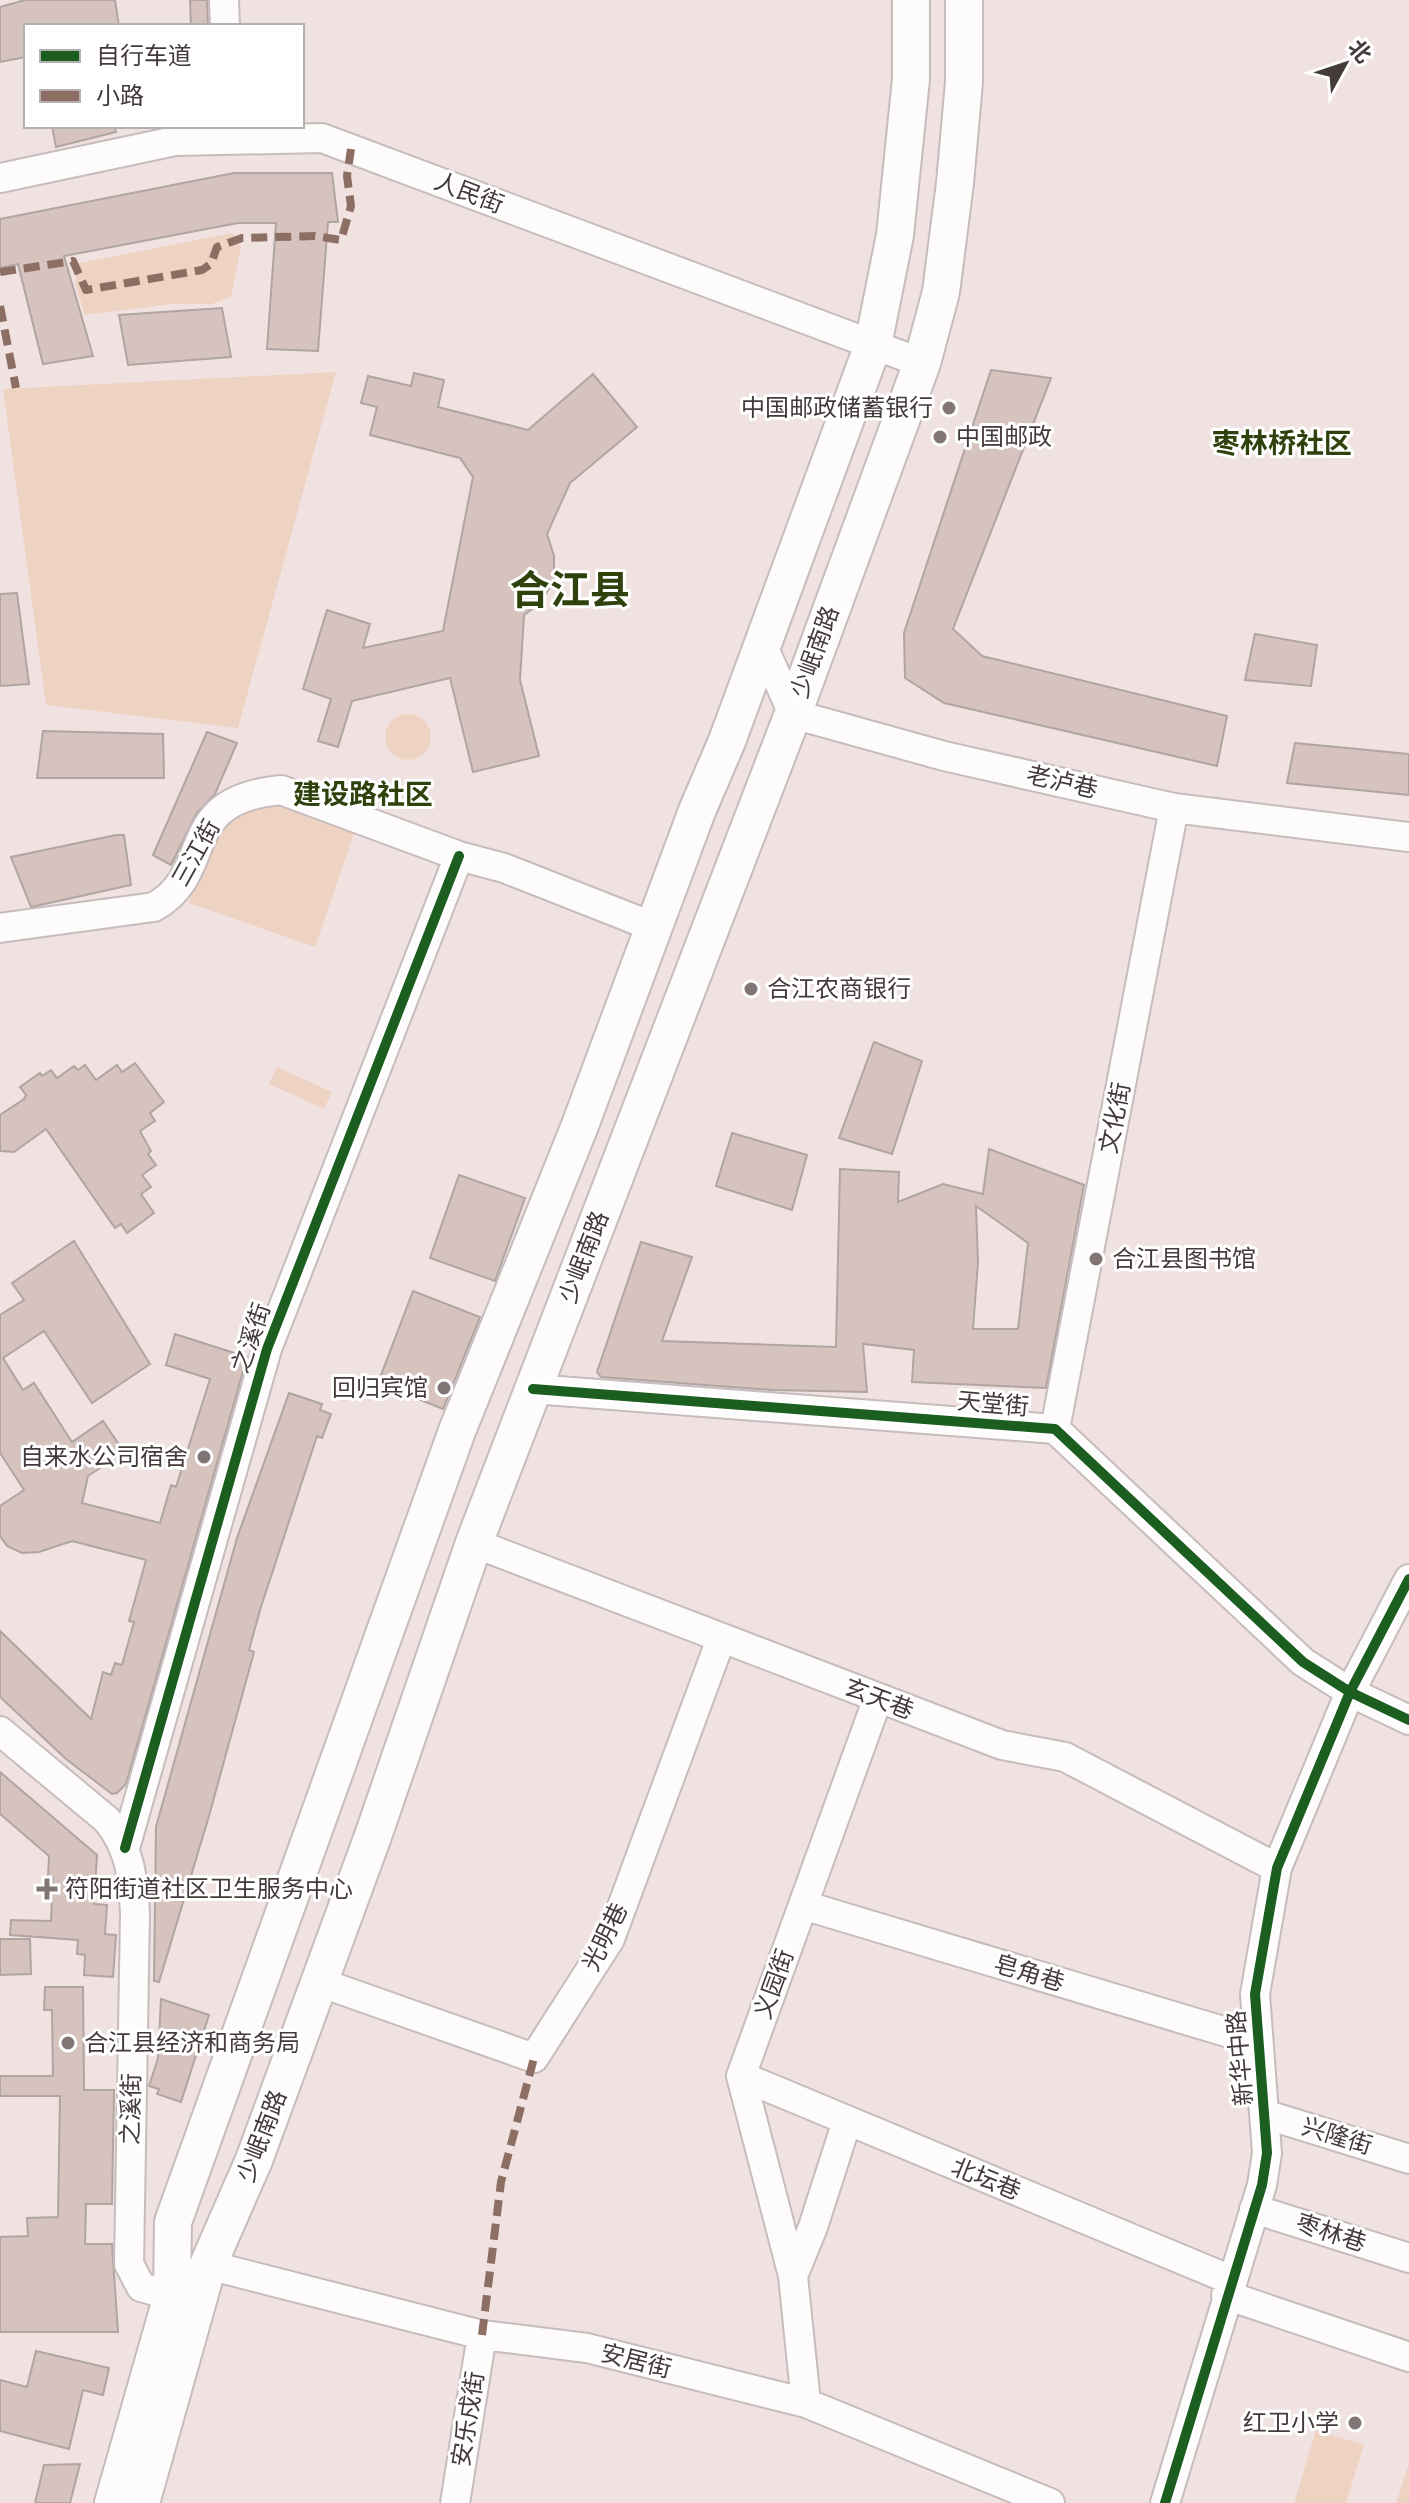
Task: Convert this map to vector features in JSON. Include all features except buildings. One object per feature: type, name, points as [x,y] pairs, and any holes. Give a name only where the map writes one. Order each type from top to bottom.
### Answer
[{"type":"main road","points":[[113,2503],[172,2296],[173,2222],[457,1431],[579,1128],[697,811],[763,646],[873,345],[895,235],[911,79],[911,0]]},
{"type":"main road","name":"少岷南路","points":[[141,2503],[208,2265],[254,2160],[474,1543],[793,714],[922,363],[941,292],[955,183],[964,82],[964,0]]},
{"type":"main road","points":[[697,811],[718,806],[728,808],[744,823],[747,834]]},
{"type":"main road","points":[[348,1735],[356,1747],[371,1759],[391,1760],[401,1754]]},
{"type":"street","points":[[224,0],[225,24]]},
{"type":"street","points":[[300,128],[322,138]]},
{"type":"street","name":"人民街","points":[[0,178],[184,133],[322,138],[922,363]]},
{"type":"street","points":[[763,646],[793,714]]},
{"type":"street","name":"老泸巷","points":[[793,714],[944,756],[1174,808],[1409,837]]},
{"type":"street","name":"三江街","points":[[0,928],[154,907],[170,898],[180,884],[213,817],[226,803],[256,792],[281,790],[459,856],[504,868],[654,927]]},
{"type":"street","name":"文化街","points":[[1055,1429],[1174,808]]},
{"type":"street","name":"之溪街","points":[[125,1848],[267,1349],[459,856]]},
{"type":"street","name":"天堂街","points":[[533,1389],[1055,1429],[1303,1662],[1350,1692],[1409,1720]]},
{"type":"street","name":"玄天巷","points":[[474,1543],[1002,1745],[1065,1757],[1277,1868]]},
{"type":"street","name":"新华中路","points":[[1165,2503],[1254,2209],[1267,2153],[1256,2041],[1255,1994],[1277,1868],[1350,1692],[1409,1579]]},
{"type":"street","name":"光明巷","points":[[319,1982],[534,2058],[610,1939],[721,1639]]},
{"type":"street","name":"义园街","points":[[741,2076],[878,1698]]},
{"type":"street","name":"之溪街","points":[[0,1731],[107,1820],[125,1848],[133,1876],[135,1913],[130,2270],[141,2287],[172,2296]]},
{"type":"street","name":"皂角巷","points":[[803,1905],[1256,2041]]},
{"type":"street","points":[[741,2076],[793,2276],[806,2403]]},
{"type":"street","name":"北坛巷","points":[[741,2076],[1228,2288],[1409,2357]]},
{"type":"street","name":"兴隆街","points":[[1264,2114],[1409,2159]]},
{"type":"street","points":[[793,2276],[813,2227],[847,2121]]},
{"type":"street","name":"枣林巷","points":[[1254,2209],[1409,2258]]},
{"type":"street","name":"安居街","points":[[208,2265],[482,2335],[587,2348],[806,2403],[1050,2503]]},
{"type":"street","name":"安乐戍街","points":[[455,2503],[482,2335]]},
{"type":"shaded area","points":[[232,233],[241,247],[231,297],[212,304],[171,304],[85,315],[75,284],[79,263]]},
{"type":"shaded area","points":[[336,372],[238,728],[46,705],[3,389]]},
{"type":"shaded area","points":[[408,714],[424,721],[431,737],[424,753],[408,760],[392,753],[385,737],[392,721]]},
{"type":"shaded area","points":[[277,801],[356,828],[315,947],[189,903],[205,855],[217,832],[240,814]]},
{"type":"shaded area","points":[[277,1067],[332,1092],[324,1109],[269,1084]]},
{"type":"shaded area","points":[[1316,2430],[1364,2445],[1346,2503],[1294,2503]]},
{"type":"shaded area","points":[[1409,2463],[1409,2503],[1396,2503]]},
{"type":"marked path","points":[[0,272],[73,261],[86,290],[202,270],[211,264],[217,247],[242,238],[315,236],[341,240],[351,206],[347,176],[351,149]]},
{"type":"marked path","points":[[0,306],[16,388]]},
{"type":"marked path","points":[[482,2335],[501,2182],[534,2058]]},
{"type":"cycle path","points":[[125,1848],[267,1349],[459,856]]},
{"type":"cycle path","points":[[533,1389],[1055,1429],[1303,1662],[1350,1692],[1409,1720]]},
{"type":"cycle path","points":[[1165,2503],[1262,2185],[1267,2153],[1255,1994],[1277,1868],[1350,1692],[1409,1579]]},
{"type":"place","name":"中国邮政储蓄银行","points":[[949,408]]},
{"type":"place","name":"中国邮政","points":[[940,437]]},
{"type":"place","name":"合江农商银行","points":[[751,989]]},
{"type":"place","name":"合江县图书馆","points":[[1096,1259]]},
{"type":"place","name":"回归宾馆","points":[[444,1388]]},
{"type":"place","name":"自来水公司宿舍","points":[[204,1457]]},
{"type":"place","name":"符阳街道社区卫生服务中心","points":[[47,1889]]},
{"type":"place","name":"合江县经济和商务局","points":[[68,2043]]},
{"type":"place","name":"红卫小学","points":[[1355,2423]]},
{"type":"district","name":"枣林桥社区","points":[[1282,443]]},
{"type":"district","name":"合江县","points":[[570,590]]},
{"type":"district","name":"建设路社区","points":[[363,794]]}]
